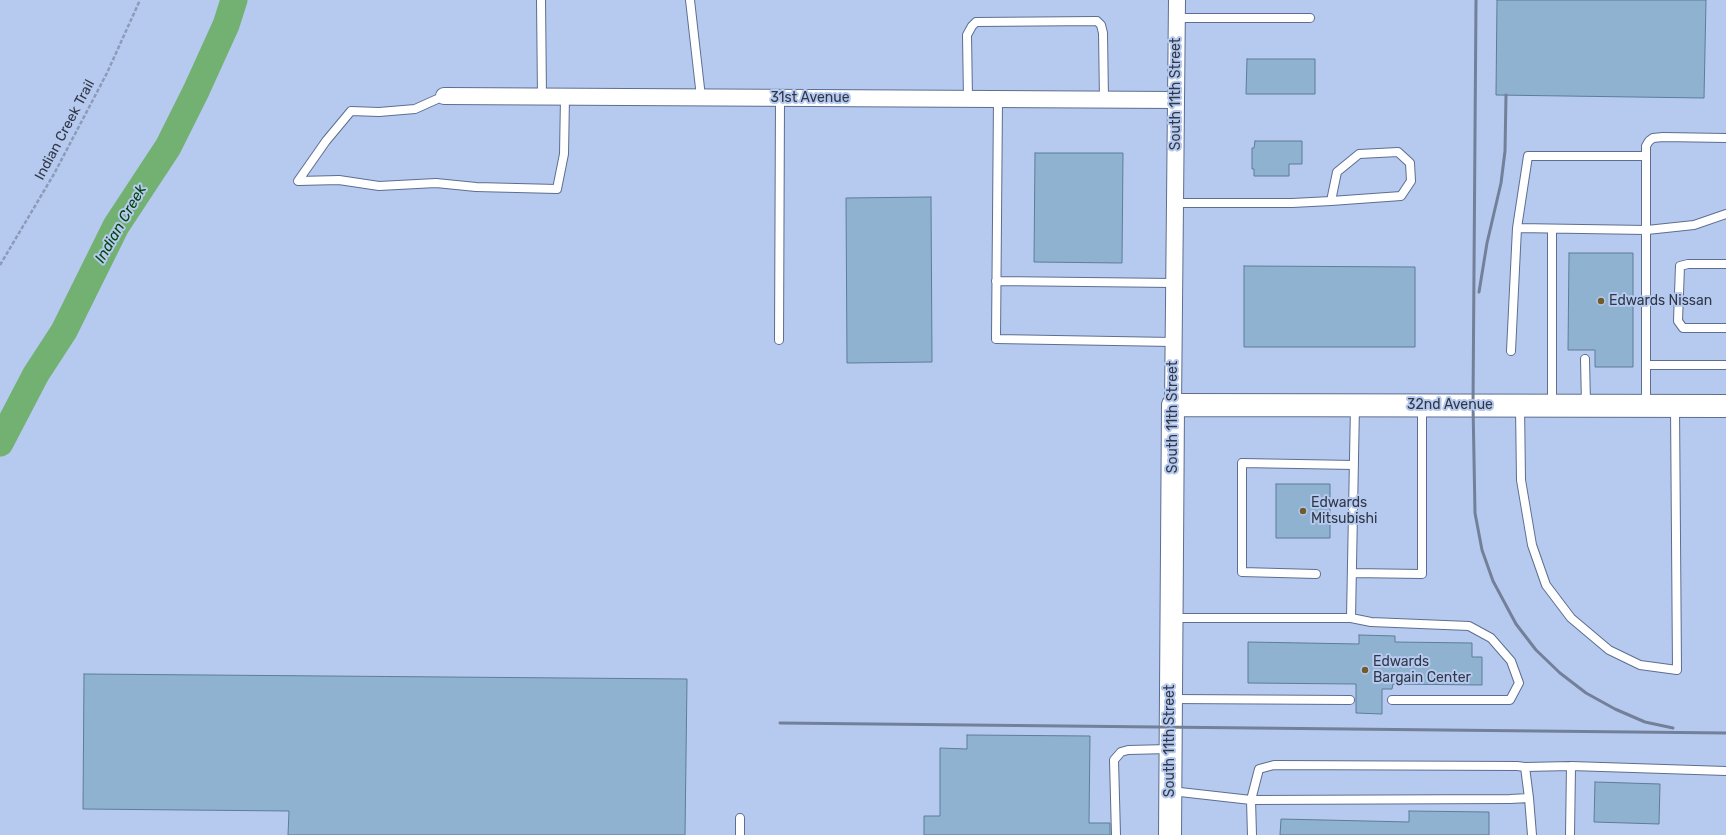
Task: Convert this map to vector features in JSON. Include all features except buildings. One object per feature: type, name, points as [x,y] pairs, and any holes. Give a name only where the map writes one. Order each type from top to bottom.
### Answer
[{"type":"street","name":"South 11th Street","points":[[1170,835],[1177,0]]},
{"type":"street","name":"31st Avenue","points":[[444,96],[1176,100]]},
{"type":"street","name":"32nd Avenue","points":[[1174,405],[1726,406]]},
{"type":"lane","points":[[541,0],[542,97]]},
{"type":"lane","points":[[690,0],[701,97]]},
{"type":"lane","points":[[1177,18],[1310,18]]},
{"type":"lane","points":[[968,99],[967,34],[976,22],[1097,22],[1101,25],[1103,33],[1104,100]]},
{"type":"lane","points":[[444,96],[415,109],[379,112],[351,111],[326,141],[298,181],[339,180],[379,186],[436,183],[476,187],[557,189],[564,154],[566,97]]},
{"type":"lane","points":[[780,98],[780,340]]},
{"type":"lane","points":[[998,99],[996,339],[1173,342]]},
{"type":"lane","points":[[1646,405],[1646,146],[1648,141],[1653,138],[1663,137],[1726,138]]},
{"type":"lane","points":[[1176,203],[1292,203],[1331,201],[1401,196],[1410,181],[1410,163],[1398,152],[1359,154],[1336,172],[1331,201]]},
{"type":"lane","points":[[1512,351],[1517,228],[1528,156],[1646,156]]},
{"type":"lane","points":[[1517,228],[1647,230],[1694,225],[1726,214]]},
{"type":"lane","points":[[1552,229],[1552,405]]},
{"type":"lane","points":[[1726,264],[1688,264],[1680,266],[1678,321],[1683,328],[1726,328]]},
{"type":"lane","points":[[996,281],[1174,283]]},
{"type":"lane","points":[[1585,359],[1586,405]]},
{"type":"lane","points":[[1647,365],[1726,365]]},
{"type":"lane","points":[[1351,618],[1355,405]]},
{"type":"lane","points":[[1352,573],[1422,574],[1422,405]]},
{"type":"lane","points":[[1520,405],[1521,480],[1532,545],[1546,585],[1571,618],[1609,650],[1640,665],[1677,670],[1675,405]]},
{"type":"lane","points":[[1316,574],[1242,572],[1242,463],[1354,465]]},
{"type":"lane","points":[[1171,618],[1351,618],[1371,622],[1468,626],[1491,638],[1511,661],[1519,684],[1510,700],[1392,700]]},
{"type":"lane","points":[[1170,699],[1350,700]]},
{"type":"lane","points":[[1116,835],[1114,760],[1121,752],[1128,750],[1170,749]]},
{"type":"lane","points":[[1252,835],[1251,800],[1259,769],[1274,764],[1525,767],[1571,766],[1726,771]]},
{"type":"lane","points":[[1570,835],[1571,766]]},
{"type":"lane","points":[[1525,767],[1532,835]]},
{"type":"lane","points":[[1170,791],[1251,800],[1510,800],[1529,798]]},
{"type":"lane","points":[[740,818],[740,835]]},
{"type":"path","name":"Indian Creek Trail","points":[[0,265],[54,174],[104,80],[140,0]]},
{"type":"waterway","name":"Indian Creek","points":[[0,443],[36,374],[64,331],[116,226],[168,147],[196,91],[226,25],[234,0]]},
{"type":"railway","points":[[1476,0],[1473,405],[1475,513],[1482,550],[1493,581],[1516,624],[1536,650],[1560,673],[1586,693],[1615,709],[1645,722],[1673,728]]},
{"type":"railway","points":[[1479,292],[1487,243],[1501,183],[1505,151],[1506,95]]},
{"type":"railway","points":[[780,723],[1726,733]]},
{"type":"place","name":"Edwards Nissan","points":[[1601,301]]},
{"type":"place","name":"Edwards Mitsubishi","points":[[1303,511]]},
{"type":"place","name":"Edwards Bargain Center","points":[[1365,670]]}]
